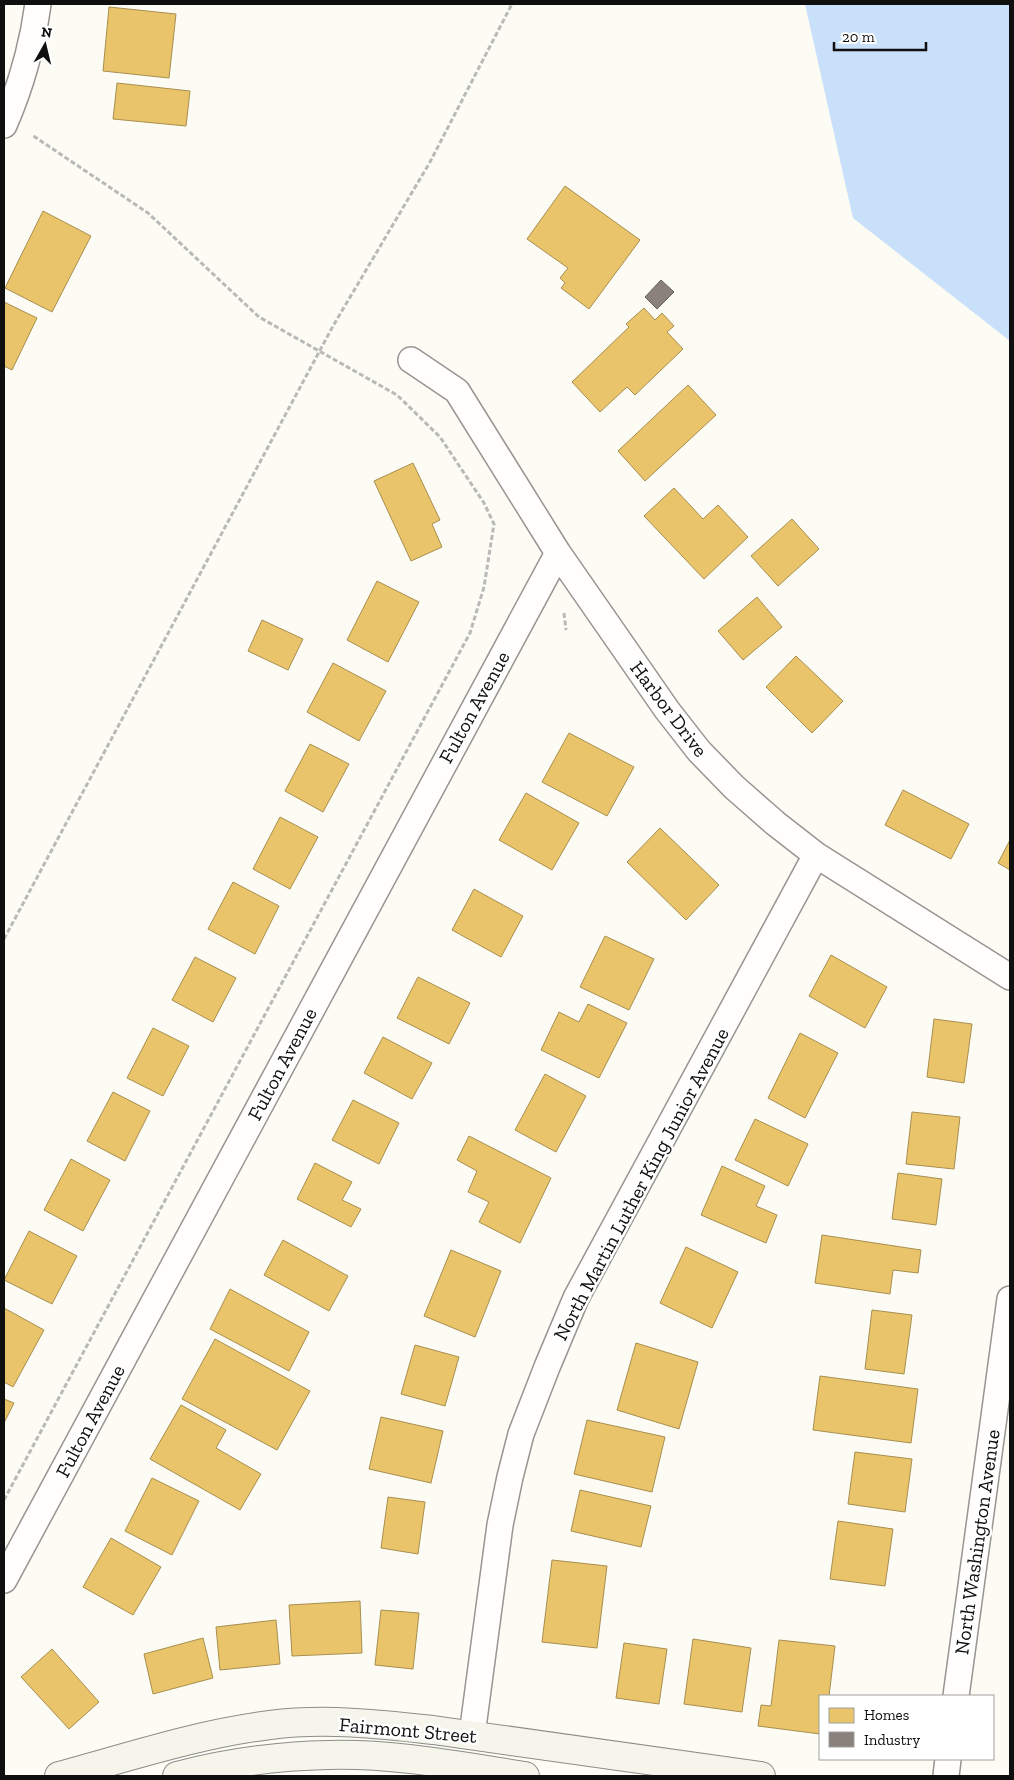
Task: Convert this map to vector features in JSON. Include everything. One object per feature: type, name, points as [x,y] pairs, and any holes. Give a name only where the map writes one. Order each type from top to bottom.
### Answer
[{"type":"main road","name":"Fairmont Street","points":[[59,1776],[214,1734],[271,1725],[335,1722],[472,1735],[761,1776]]},
{"type":"main road","name":"Fairmont Street","points":[[177,1776],[204,1769],[263,1760],[328,1755],[389,1757],[525,1776]]},
{"type":"street","points":[[6,119],[20,88],[34,32],[38,4]]},
{"type":"street","name":"Harbor Drive","points":[[411,360],[456,391],[558,553],[666,710],[734,788],[816,855],[1010,977]]},
{"type":"street","name":"Fulton Avenue","points":[[5,1579],[558,553]]},
{"type":"street","name":"North Martin Luther King Junior Avenue","points":[[472,1735],[500,1526],[521,1434],[547,1367],[576,1298],[816,855]]},
{"type":"street","name":"North Washington Avenue","points":[[956,1695],[1010,1299]]},
{"type":"street","points":[[946,1776],[948,1760]]},
{"type":"path","points":[[4,939],[319,352],[430,162],[512,4]]},
{"type":"path","points":[[4,1500],[467,640],[484,588],[494,524],[484,503],[440,437],[397,395],[259,317],[148,213],[6,119]]},
{"type":"water","points":[[805,4],[1010,4],[1010,341],[853,218]]},
{"type":"building: Homes","points":[[109,7],[176,14],[169,78],[103,71]]},
{"type":"building: Homes","points":[[117,83],[190,91],[186,126],[113,119]]},
{"type":"building: Homes","points":[[565,186],[640,240],[589,309],[561,288],[565,283],[560,278],[568,268],[527,239]]},
{"type":"building: Homes","points":[[43,211],[91,236],[52,312],[5,288]]},
{"type":"building: Homes","points":[[4,302],[37,318],[12,370],[4,366]]},
{"type":"building: Homes","points":[[644,308],[655,320],[662,313],[674,326],[667,332],[683,349],[635,395],[627,387],[600,412],[572,382],[629,327],[626,324]]},
{"type":"building: Homes","points":[[688,385],[716,415],[645,481],[618,451]]},
{"type":"building: Homes","points":[[413,463],[440,520],[432,524],[442,547],[411,561],[374,481]]},
{"type":"building: Homes","points":[[674,488],[703,519],[718,505],[748,537],[704,579],[644,516]]},
{"type":"building: Homes","points":[[792,519],[819,549],[778,586],[751,556]]},
{"type":"building: Homes","points":[[377,581],[419,602],[388,662],[347,640]]},
{"type":"building: Homes","points":[[757,597],[782,627],[743,660],[718,631]]},
{"type":"building: Homes","points":[[262,620],[303,639],[288,670],[248,651]]},
{"type":"building: Homes","points":[[796,656],[843,701],[812,733],[766,687]]},
{"type":"building: Homes","points":[[333,663],[386,691],[359,741],[307,712]]},
{"type":"building: Homes","points":[[569,733],[634,767],[607,816],[542,782]]},
{"type":"building: Homes","points":[[310,744],[349,764],[323,812],[285,791]]},
{"type":"building: Homes","points":[[903,790],[969,824],[951,859],[885,825]]},
{"type":"building: Homes","points":[[526,793],[579,823],[552,870],[499,840]]},
{"type":"building: Homes","points":[[280,817],[318,837],[290,889],[253,869]]},
{"type":"building: Homes","points":[[660,828],[719,885],[686,920],[627,862]]},
{"type":"building: Homes","points":[[1010,840],[1010,870],[998,863]]},
{"type":"building: Homes","points":[[233,882],[279,906],[255,954],[208,929]]},
{"type":"building: Homes","points":[[474,889],[523,916],[501,957],[452,930]]},
{"type":"building: Homes","points":[[605,936],[654,959],[629,1010],[580,987]]},
{"type":"building: Homes","points":[[831,955],[887,987],[865,1028],[809,996]]},
{"type":"building: Homes","points":[[195,957],[236,978],[213,1022],[172,1000]]},
{"type":"building: Homes","points":[[418,977],[470,1003],[449,1044],[397,1018]]},
{"type":"building: Homes","points":[[588,1004],[627,1023],[599,1078],[541,1050],[559,1012],[579,1022]]},
{"type":"building: Homes","points":[[934,1019],[972,1024],[964,1083],[927,1077]]},
{"type":"building: Homes","points":[[153,1028],[189,1046],[163,1096],[127,1078]]},
{"type":"building: Homes","points":[[800,1033],[838,1053],[805,1118],[768,1098]]},
{"type":"building: Homes","points":[[383,1037],[432,1063],[412,1099],[364,1073]]},
{"type":"building: Homes","points":[[545,1074],[586,1096],[556,1152],[515,1130]]},
{"type":"building: Homes","points":[[113,1092],[150,1111],[125,1161],[87,1141]]},
{"type":"building: Homes","points":[[353,1100],[399,1123],[379,1164],[332,1140]]},
{"type":"building: Homes","points":[[912,1112],[960,1117],[954,1169],[906,1164]]},
{"type":"building: Homes","points":[[755,1119],[808,1144],[788,1186],[735,1160]]},
{"type":"building: Homes","points":[[469,1136],[551,1178],[520,1243],[479,1222],[489,1202],[468,1192],[477,1171],[457,1160]]},
{"type":"building: Homes","points":[[71,1159],[110,1180],[83,1231],[44,1210]]},
{"type":"building: Homes","points":[[315,1163],[352,1182],[342,1200],[361,1209],[351,1227],[297,1199]]},
{"type":"building: Homes","points":[[722,1166],[765,1186],[756,1206],[777,1215],[766,1243],[701,1215]]},
{"type":"building: Homes","points":[[898,1173],[942,1179],[936,1225],[892,1219]]},
{"type":"building: Homes","points":[[29,1231],[77,1256],[52,1304],[4,1280]]},
{"type":"building: Homes","points":[[822,1235],[921,1250],[918,1273],[893,1270],[890,1294],[815,1283]]},
{"type":"building: Homes","points":[[283,1240],[348,1276],[329,1311],[264,1275]]},
{"type":"building: Homes","points":[[686,1247],[738,1272],[712,1328],[660,1303]]},
{"type":"building: Homes","points":[[451,1250],[501,1271],[475,1337],[424,1316]]},
{"type":"building: Homes","points":[[230,1289],[309,1332],[289,1371],[210,1329]]},
{"type":"building: Homes","points":[[4,1308],[44,1330],[13,1387],[4,1382]]},
{"type":"building: Homes","points":[[872,1310],[912,1315],[904,1374],[865,1369]]},
{"type":"building: Homes","points":[[215,1339],[310,1391],[277,1450],[182,1399]]},
{"type":"building: Homes","points":[[636,1343],[698,1362],[679,1429],[617,1410]]},
{"type":"building: Homes","points":[[415,1345],[459,1357],[445,1406],[401,1394]]},
{"type":"building: Homes","points":[[820,1376],[918,1389],[911,1443],[813,1430]]},
{"type":"building: Homes","points":[[4,1399],[14,1403],[4,1423]]},
{"type":"building: Homes","points":[[181,1405],[226,1430],[216,1448],[261,1474],[240,1510],[150,1459]]},
{"type":"building: Homes","points":[[381,1417],[443,1431],[431,1483],[369,1469]]},
{"type":"building: Homes","points":[[587,1420],[665,1437],[652,1492],[574,1474]]},
{"type":"building: Homes","points":[[855,1452],[912,1459],[905,1512],[848,1504]]},
{"type":"building: Homes","points":[[152,1478],[199,1501],[172,1555],[125,1531]]},
{"type":"building: Homes","points":[[580,1490],[651,1506],[641,1547],[571,1531]]},
{"type":"building: Homes","points":[[388,1497],[425,1502],[418,1554],[381,1548]]},
{"type":"building: Homes","points":[[838,1521],[893,1529],[885,1586],[830,1579]]},
{"type":"building: Homes","points":[[111,1538],[161,1567],[133,1615],[83,1587]]},
{"type":"building: Homes","points":[[552,1560],[607,1566],[597,1648],[542,1642]]},
{"type":"building: Homes","points":[[360,1601],[362,1653],[292,1656],[289,1605]]},
{"type":"building: Homes","points":[[381,1610],[419,1613],[413,1669],[375,1665]]},
{"type":"building: Homes","points":[[276,1620],[280,1664],[220,1670],[216,1627]]},
{"type":"building: Homes","points":[[203,1638],[213,1678],[153,1694],[144,1654]]},
{"type":"building: Homes","points":[[693,1639],[751,1648],[742,1712],[684,1704]]},
{"type":"building: Homes","points":[[779,1640],[835,1646],[829,1695],[819,1695],[819,1734],[758,1726],[761,1705],[771,1706]]},
{"type":"building: Homes","points":[[624,1643],[667,1649],[659,1704],[616,1698]]},
{"type":"building: Homes","points":[[52,1649],[99,1702],[69,1729],[21,1677]]},
{"type":"building: Industry","points":[[661,280],[674,292],[657,309],[645,297]]}]
